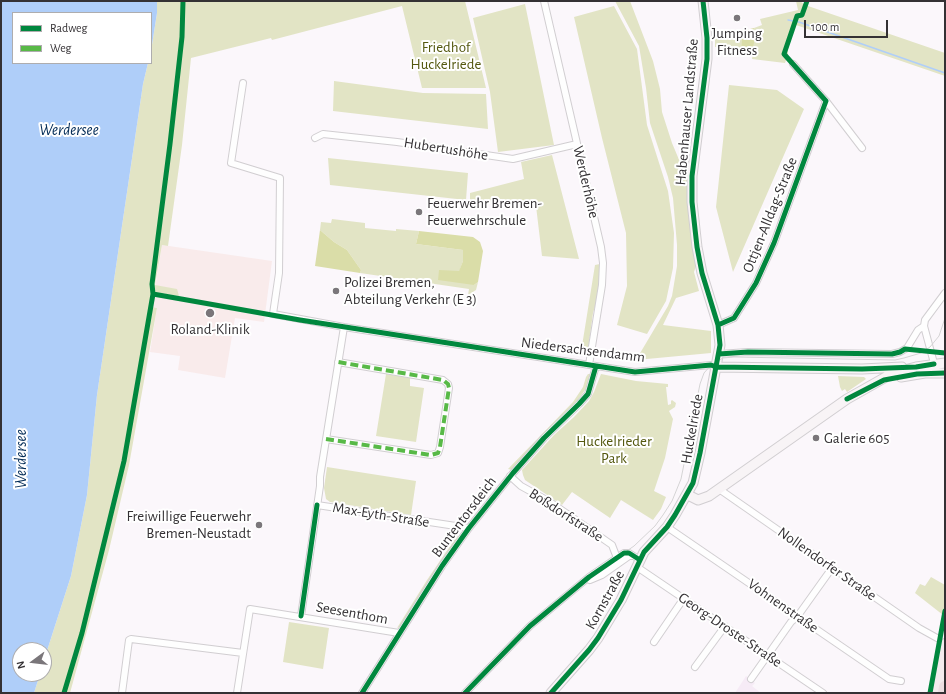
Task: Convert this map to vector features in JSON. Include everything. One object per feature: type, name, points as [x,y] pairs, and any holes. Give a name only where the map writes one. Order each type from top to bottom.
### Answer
[{"type":"highway","points":[[944,693],[945,687]]},
{"type":"main road","points":[[937,693],[945,644]]},
{"type":"street","name":"Werderhöhe","points":[[544,1],[598,232],[603,262],[600,298],[589,365]]},
{"type":"street","name":"Habenhauser Landstraße","points":[[703,1],[707,38],[707,59],[692,176],[692,202],[695,234],[702,273],[718,325],[719,354],[716,367]]},
{"type":"street","points":[[793,64],[826,101],[862,148]]},
{"type":"street","name":"Niedersachsendamm","points":[[243,83],[231,163],[280,178],[279,273],[273,314],[344,327],[635,372],[711,365],[716,367],[862,369],[916,367]]},
{"type":"street","name":"Ottjen-Alldag-Straße","points":[[718,325],[734,318],[756,283],[774,243],[826,101]]},
{"type":"street","name":"Hubertushöhe","points":[[315,138],[323,134],[358,137],[513,159],[577,144]]},
{"type":"street","points":[[935,368],[924,326],[925,320],[945,293]]},
{"type":"street","points":[[719,354],[748,352],[892,354],[907,348],[918,330],[924,326]]},
{"type":"street","points":[[300,616],[344,327]]},
{"type":"street","points":[[326,439],[431,455],[438,453],[441,440],[449,388],[448,384],[443,380],[338,362]]},
{"type":"street","points":[[884,380],[935,368],[945,363]]},
{"type":"street","name":"Buntentorsdeich","points":[[362,693],[442,566],[469,528],[510,476],[544,438],[588,394],[596,366]]},
{"type":"street","name":"Huckelriede","points":[[688,495],[695,477],[716,367]]},
{"type":"street","points":[[688,495],[698,500],[709,496],[845,401],[893,374],[916,367],[935,368],[945,373]]},
{"type":"street","name":"Niedersachsendamm","points":[[862,369],[873,372],[884,380]]},
{"type":"street","name":"Boßdorfstraße","points":[[510,476],[521,486],[550,502],[612,545],[617,558]]},
{"type":"street","name":"Nollendorfer Straße","points":[[719,489],[916,626],[936,638]]},
{"type":"street","name":"Kornstraße","points":[[551,693],[598,638],[621,600],[636,561],[667,527],[688,495]]},
{"type":"street","name":"Max-Eyth-Straße","points":[[317,505],[469,528]]},
{"type":"street","name":"Vohnenstraße","points":[[667,527],[890,679],[901,681]]},
{"type":"street","points":[[465,693],[530,626],[589,577],[624,553],[628,553],[636,561]]},
{"type":"street","points":[[586,581],[602,575],[628,556],[636,561]]},
{"type":"street","name":"Georg-Droste-Straße","points":[[636,561],[684,598],[823,693]]},
{"type":"street","points":[[751,679],[791,622],[797,617],[832,568]]},
{"type":"street","points":[[654,642],[684,598]]},
{"type":"street","name":"Seesenthom","points":[[243,653],[250,608],[399,633]]},
{"type":"street","points":[[695,667],[725,626]]},
{"type":"street","points":[[122,693],[129,640],[131,639],[243,653],[237,693]]},
{"type":"shaded area","name":"Roland-Klinik","points":[[162,245],[272,261],[264,322],[235,318],[225,378],[178,370],[180,356],[150,352],[157,308],[152,307]]},
{"type":"shaded area","points":[[746,676],[755,683],[752,686],[761,693],[735,693]]},
{"type":"green space","name":"Friedhof Huckelriede","points":[[157,1],[465,1],[486,88],[422,88],[402,6],[272,40],[271,38],[191,58],[182,145],[168,246],[162,245],[155,285],[177,289],[179,296],[155,292],[155,290],[152,307],[157,308],[129,465],[109,550],[70,693],[34,693],[37,682],[52,682],[52,642],[50,642],[71,576],[87,495],[97,395],[143,84],[148,64],[152,64],[152,45],[157,13]]},
{"type":"green space","points":[[615,1],[630,1],[653,61],[660,89],[662,112],[672,143],[680,162],[689,163],[688,202],[696,266],[694,272],[699,291],[676,298],[663,325],[711,331],[711,353],[636,360],[668,306],[672,296],[677,266],[677,245],[673,198],[668,177],[650,123],[639,46]]},
{"type":"green space","points":[[796,1],[801,1],[808,6],[945,53],[945,76],[796,25],[788,48],[788,55],[785,63],[752,59],[755,35],[754,28],[762,25],[760,19],[798,10]]},
{"type":"green space","points":[[525,4],[554,145],[498,152],[490,92],[473,18]]},
{"type":"green space","points":[[614,6],[637,49],[647,125],[668,191],[674,233],[673,268],[666,301],[647,334],[617,325],[627,286],[626,233],[574,17]]},
{"type":"green space","points":[[754,28],[755,35],[753,51],[741,50],[742,31]]},
{"type":"green space","points":[[742,31],[741,50],[715,47],[715,37]]},
{"type":"green space","points":[[334,81],[423,93],[486,94],[488,129],[333,111]]},
{"type":"green space","points":[[729,85],[777,90],[804,109],[733,272],[716,207]]},
{"type":"green space","points":[[552,155],[579,259],[542,256],[536,206],[470,201],[470,193],[524,179],[521,162]]},
{"type":"green space","points":[[328,158],[468,173],[466,200],[330,185]]},
{"type":"green space","points":[[332,219],[365,223],[365,228],[396,231],[396,229],[419,231],[416,244],[463,250],[463,261],[459,272],[474,285],[478,282],[476,290],[468,295],[469,289],[360,273],[361,270],[347,250],[334,242],[320,230],[321,222],[331,223]]},
{"type":"green space","points":[[320,230],[334,242],[347,250],[361,270],[360,273],[315,266]]},
{"type":"green space","points":[[419,231],[473,237],[480,242],[483,251],[478,282],[474,285],[438,280],[439,270],[459,271],[463,261],[463,250],[416,244]]},
{"type":"green space","points":[[600,264],[598,297],[593,313],[588,350],[582,346],[595,265]]},
{"type":"green space","points":[[386,374],[410,378],[410,386],[424,388],[416,442],[376,436]]},
{"type":"green space","points":[[588,374],[591,374],[590,380],[575,404],[512,470],[508,469],[573,402],[583,387]]},
{"type":"green space","name":"Huckelrieder Park","points":[[601,374],[636,381],[668,384],[668,387],[666,387],[668,405],[671,404],[672,400],[676,403],[675,407],[669,411],[673,419],[665,458],[654,491],[666,497],[661,509],[653,520],[621,500],[610,518],[572,492],[562,505],[525,480],[523,475],[522,470],[554,435],[589,401]]},
{"type":"green space","points":[[838,376],[864,377],[866,379],[847,392],[845,389],[842,391]]},
{"type":"green space","points":[[327,467],[416,481],[411,515],[330,502],[326,499],[324,488]]},
{"type":"green space","points":[[458,534],[457,540],[401,626],[397,628],[427,580]]},
{"type":"green space","points":[[931,577],[945,585],[945,604],[943,615],[915,593],[920,584],[925,586]]},
{"type":"green space","points":[[289,622],[329,628],[323,669],[283,662]]},
{"type":"water","name":"Werdersee","points":[[1,1],[157,1],[157,13],[152,45],[152,12],[12,12],[12,64],[148,64],[143,84],[97,395],[87,495],[71,576],[50,642],[12,642],[12,682],[37,682],[34,693],[1,693]]},
{"type":"waterway","points":[[788,20],[799,22],[945,73]]},
{"type":"tram line","points":[[463,693],[538,617],[572,589],[634,546],[655,526],[672,501],[681,479],[700,384],[704,373],[712,364],[723,358],[734,357],[895,360],[921,353],[930,347],[939,336],[945,318]]},
{"type":"marked path","points":[[326,439],[431,455],[438,453],[440,447],[449,388],[448,384],[443,380],[338,362]]},
{"type":"cycle path","points":[[64,693],[82,633],[124,461],[153,294],[152,284],[182,37],[183,1]]},
{"type":"cycle path","points":[[551,693],[598,638],[621,600],[644,552],[667,527],[675,515],[693,483],[700,453],[720,345],[718,325],[702,273],[697,247],[692,202],[692,176],[707,59],[707,38],[703,1]]},
{"type":"cycle path","points":[[718,325],[734,318],[756,283],[774,243],[826,101],[784,54],[797,16],[802,15],[807,1]]},
{"type":"cycle path","points":[[153,294],[300,320],[635,372],[711,365],[716,367],[862,369],[916,367],[934,364]]},
{"type":"cycle path","points":[[719,354],[748,352],[892,354],[905,349],[945,353]]},
{"type":"cycle path","points":[[362,693],[442,566],[469,528],[513,473],[544,438],[588,394],[596,366]]},
{"type":"cycle path","points":[[847,399],[884,380],[917,374],[945,373]]},
{"type":"cycle path","points":[[301,616],[317,505]]},
{"type":"cycle path","points":[[465,693],[530,626],[589,577],[624,553],[629,553],[640,560]]},
{"type":"cycle path","points":[[930,693],[945,611]]},
{"type":"place","name":"Jumping Fitness","points":[[737,18]]},
{"type":"place","name":"Feuerwehr Bremen- Feuerwehrschule","points":[[419,212]]},
{"type":"place","name":"Polizei Bremen, Abteilung Verkehr (E 3)","points":[[336,291]]},
{"type":"place","name":"Roland-Klinik","points":[[210,313]]},
{"type":"place","name":"Galerie 605","points":[[816,438]]},
{"type":"place","name":"Freiwillige Feuerwehr Bremen-Neustadt","points":[[259,525]]}]
